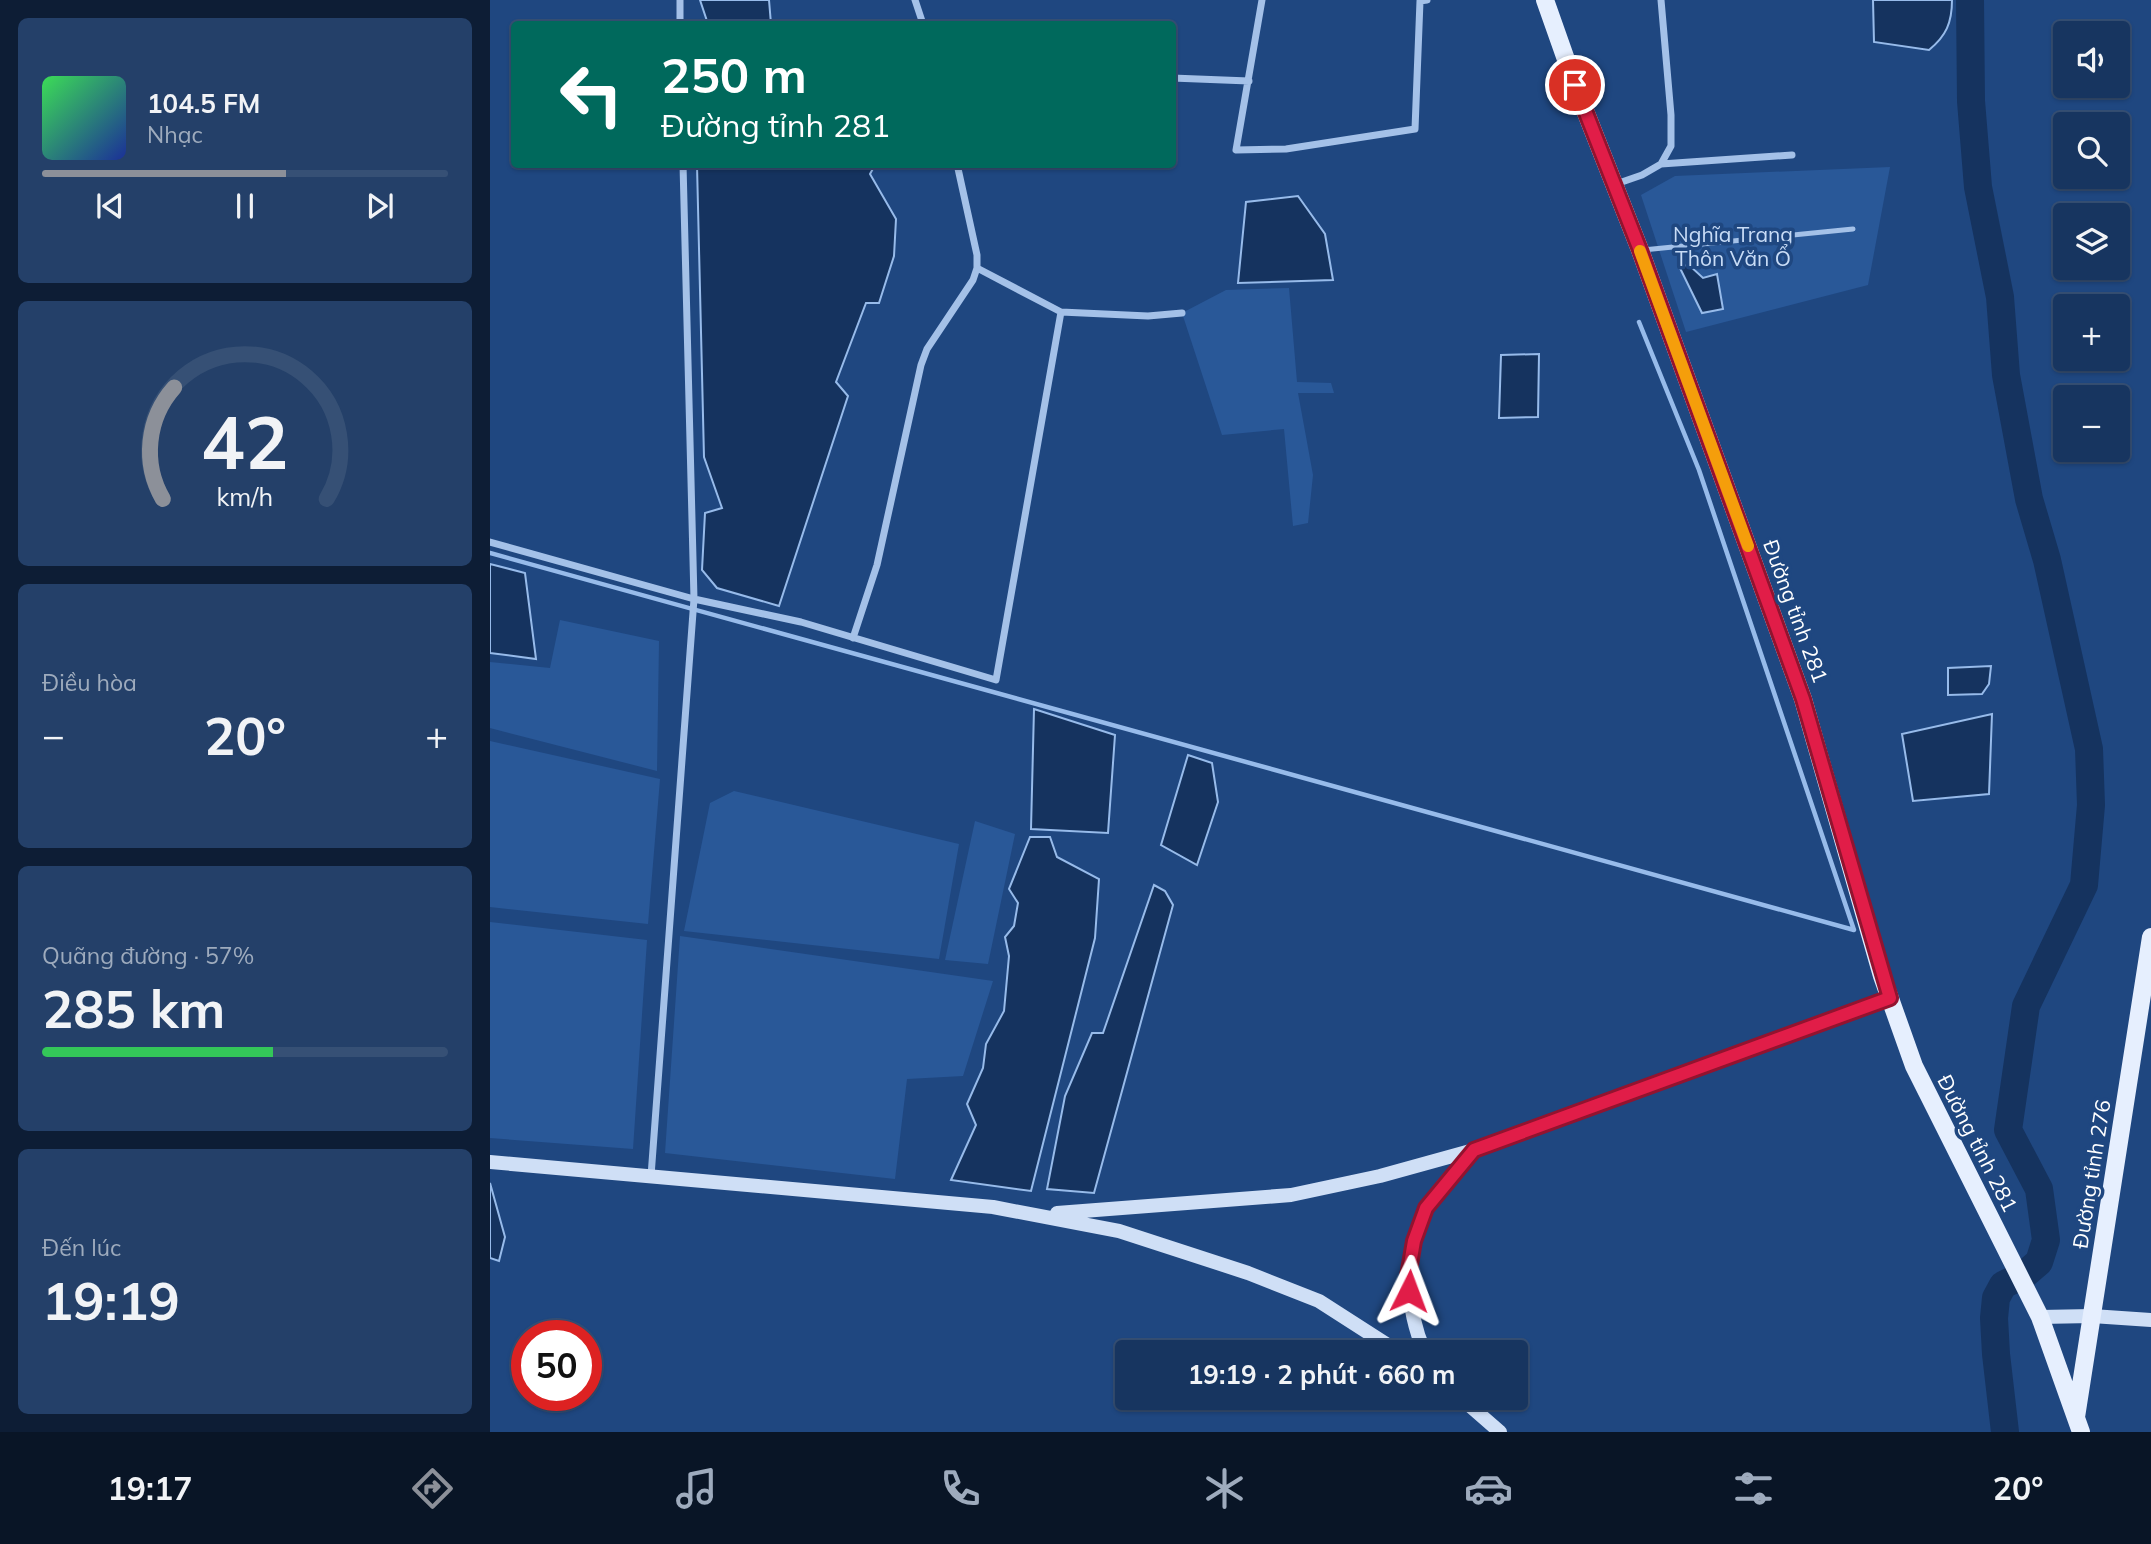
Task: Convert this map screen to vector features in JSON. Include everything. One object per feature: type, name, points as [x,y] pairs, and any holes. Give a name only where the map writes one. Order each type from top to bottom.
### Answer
[{"type":"main road","name":"Đường tỉnh 281","points":[[1545,0],[1575,85],[1640,250],[1803,699],[1890,998],[1914,1066],[2036,1309]]},
{"type":"main road","name":"Đường tỉnh 276","points":[[2077,1427],[2151,937]]},
{"type":"main road","points":[[1036,1214],[1291,1195],[1380,1176],[1474,1150],[1890,998]]},
{"type":"main road","points":[[1420,1340],[1410,1306],[1408,1276],[1414,1241],[1426,1208],[1474,1150]]},
{"type":"main road","points":[[490,1162],[993,1207],[1036,1214],[1119,1231],[1248,1273],[1319,1301],[1380,1340]]},
{"type":"main road","points":[[2077,1427],[2036,1309],[2151,1320]]},
{"type":"main road","points":[[1475,1410],[1500,1432]]},
{"type":"street","points":[[680,0],[680,21]]},
{"type":"street","points":[[915,0],[922,21]]},
{"type":"street","points":[[1262,0],[1236,150],[1286,149],[1415,129],[1420,1],[1427,0]]},
{"type":"street","points":[[1661,0],[1671,114],[1671,146],[1661,164]]},
{"type":"street","points":[[1176,78],[1249,81]]},
{"type":"street","points":[[1615,184],[1642,175],[1661,164],[1792,155]]},
{"type":"street","points":[[651,1176],[694,599],[684,168]]},
{"type":"street","points":[[852,638],[877,565],[921,365],[927,349],[973,280],[977,268],[977,255],[958,168]]},
{"type":"street","points":[[977,268],[1061,312],[1149,316],[1182,313]]},
{"type":"street","points":[[490,542],[694,599],[801,622],[996,680],[1061,312]]},
{"type":"lane","points":[[1640,250],[1853,229]]},
{"type":"green space","name":"Nghĩa Trang Thôn Văn Ổ","points":[[1890,167],[1868,285],[1686,332],[1641,195],[1675,176]]},
{"type":"green space","points":[[1289,288],[1297,382],[1331,383],[1334,393],[1298,393],[1313,475],[1308,523],[1293,526],[1284,429],[1222,435],[1182,313],[1226,290]]},
{"type":"green space","points":[[560,620],[659,641],[657,771],[490,728],[490,662],[550,668]]},
{"type":"green space","points":[[490,741],[660,779],[648,924],[490,907]]},
{"type":"green space","points":[[734,791],[959,844],[939,959],[684,931],[710,803]]},
{"type":"green space","points":[[975,821],[1015,834],[988,964],[945,960]]},
{"type":"green space","points":[[490,922],[647,940],[633,1149],[490,1138]]},
{"type":"green space","points":[[680,936],[993,981],[963,1076],[907,1079],[895,1179],[665,1153]]},
{"type":"shaded area","points":[[700,0],[769,0],[771,21],[707,21]]},
{"type":"shaded area","points":[[1873,0],[1952,0],[1951,16],[1944,34],[1929,50],[1874,42]]},
{"type":"shaded area","points":[[697,168],[873,168],[870,174],[896,219],[894,256],[879,303],[866,303],[836,382],[848,396],[779,606],[717,588],[702,570],[705,513],[722,508],[704,457]]},
{"type":"shaded area","points":[[1298,196],[1325,234],[1333,280],[1238,283],[1246,202]]},
{"type":"shaded area","points":[[1689,265],[1703,278],[1717,274],[1723,309],[1702,313],[1679,266]]},
{"type":"shaded area","points":[[1539,354],[1538,417],[1499,418],[1501,355]]},
{"type":"shaded area","points":[[490,564],[525,573],[536,659],[490,653]]},
{"type":"shaded area","points":[[1991,666],[1989,684],[1982,694],[1948,695],[1948,668]]},
{"type":"shaded area","points":[[1034,709],[1115,735],[1108,833],[1031,829]]},
{"type":"shaded area","points":[[1992,714],[1989,794],[1913,801],[1902,734]]},
{"type":"shaded area","points":[[1188,755],[1212,763],[1218,802],[1197,865],[1161,845]]},
{"type":"shaded area","points":[[1030,837],[1050,837],[1057,857],[1099,879],[1095,938],[1031,1191],[951,1180],[976,1125],[967,1104],[983,1068],[986,1044],[1004,1011],[1009,956],[1005,937],[1014,926],[1018,903],[1009,889]]},
{"type":"shaded area","points":[[1154,885],[1165,891],[1173,905],[1094,1193],[1047,1189],[1065,1096],[1092,1033],[1103,1033]]},
{"type":"shaded area","points":[[490,1183],[505,1237],[499,1261],[490,1258]]},
{"type":"waterway","points":[[1970,0],[1971,101],[1978,187],[2000,297],[2006,375],[2029,499],[2047,560],[2089,749],[2091,805],[2084,885],[2026,1006],[2008,1130],[2039,1189],[2046,1240],[2039,1262],[2025,1274],[2003,1285],[1996,1298],[1996,1354],[2005,1432]]},
{"type":"waterway","points":[[490,553],[1854,930],[1699,470],[1639,322]]},
{"type":"slow traffic","points":[[1640,251],[1748,546]]},
{"type":"route","points":[[1409,1291],[1408,1276],[1414,1241],[1426,1208],[1474,1150],[1890,998],[1803,699],[1640,250],[1575,85]]}]
